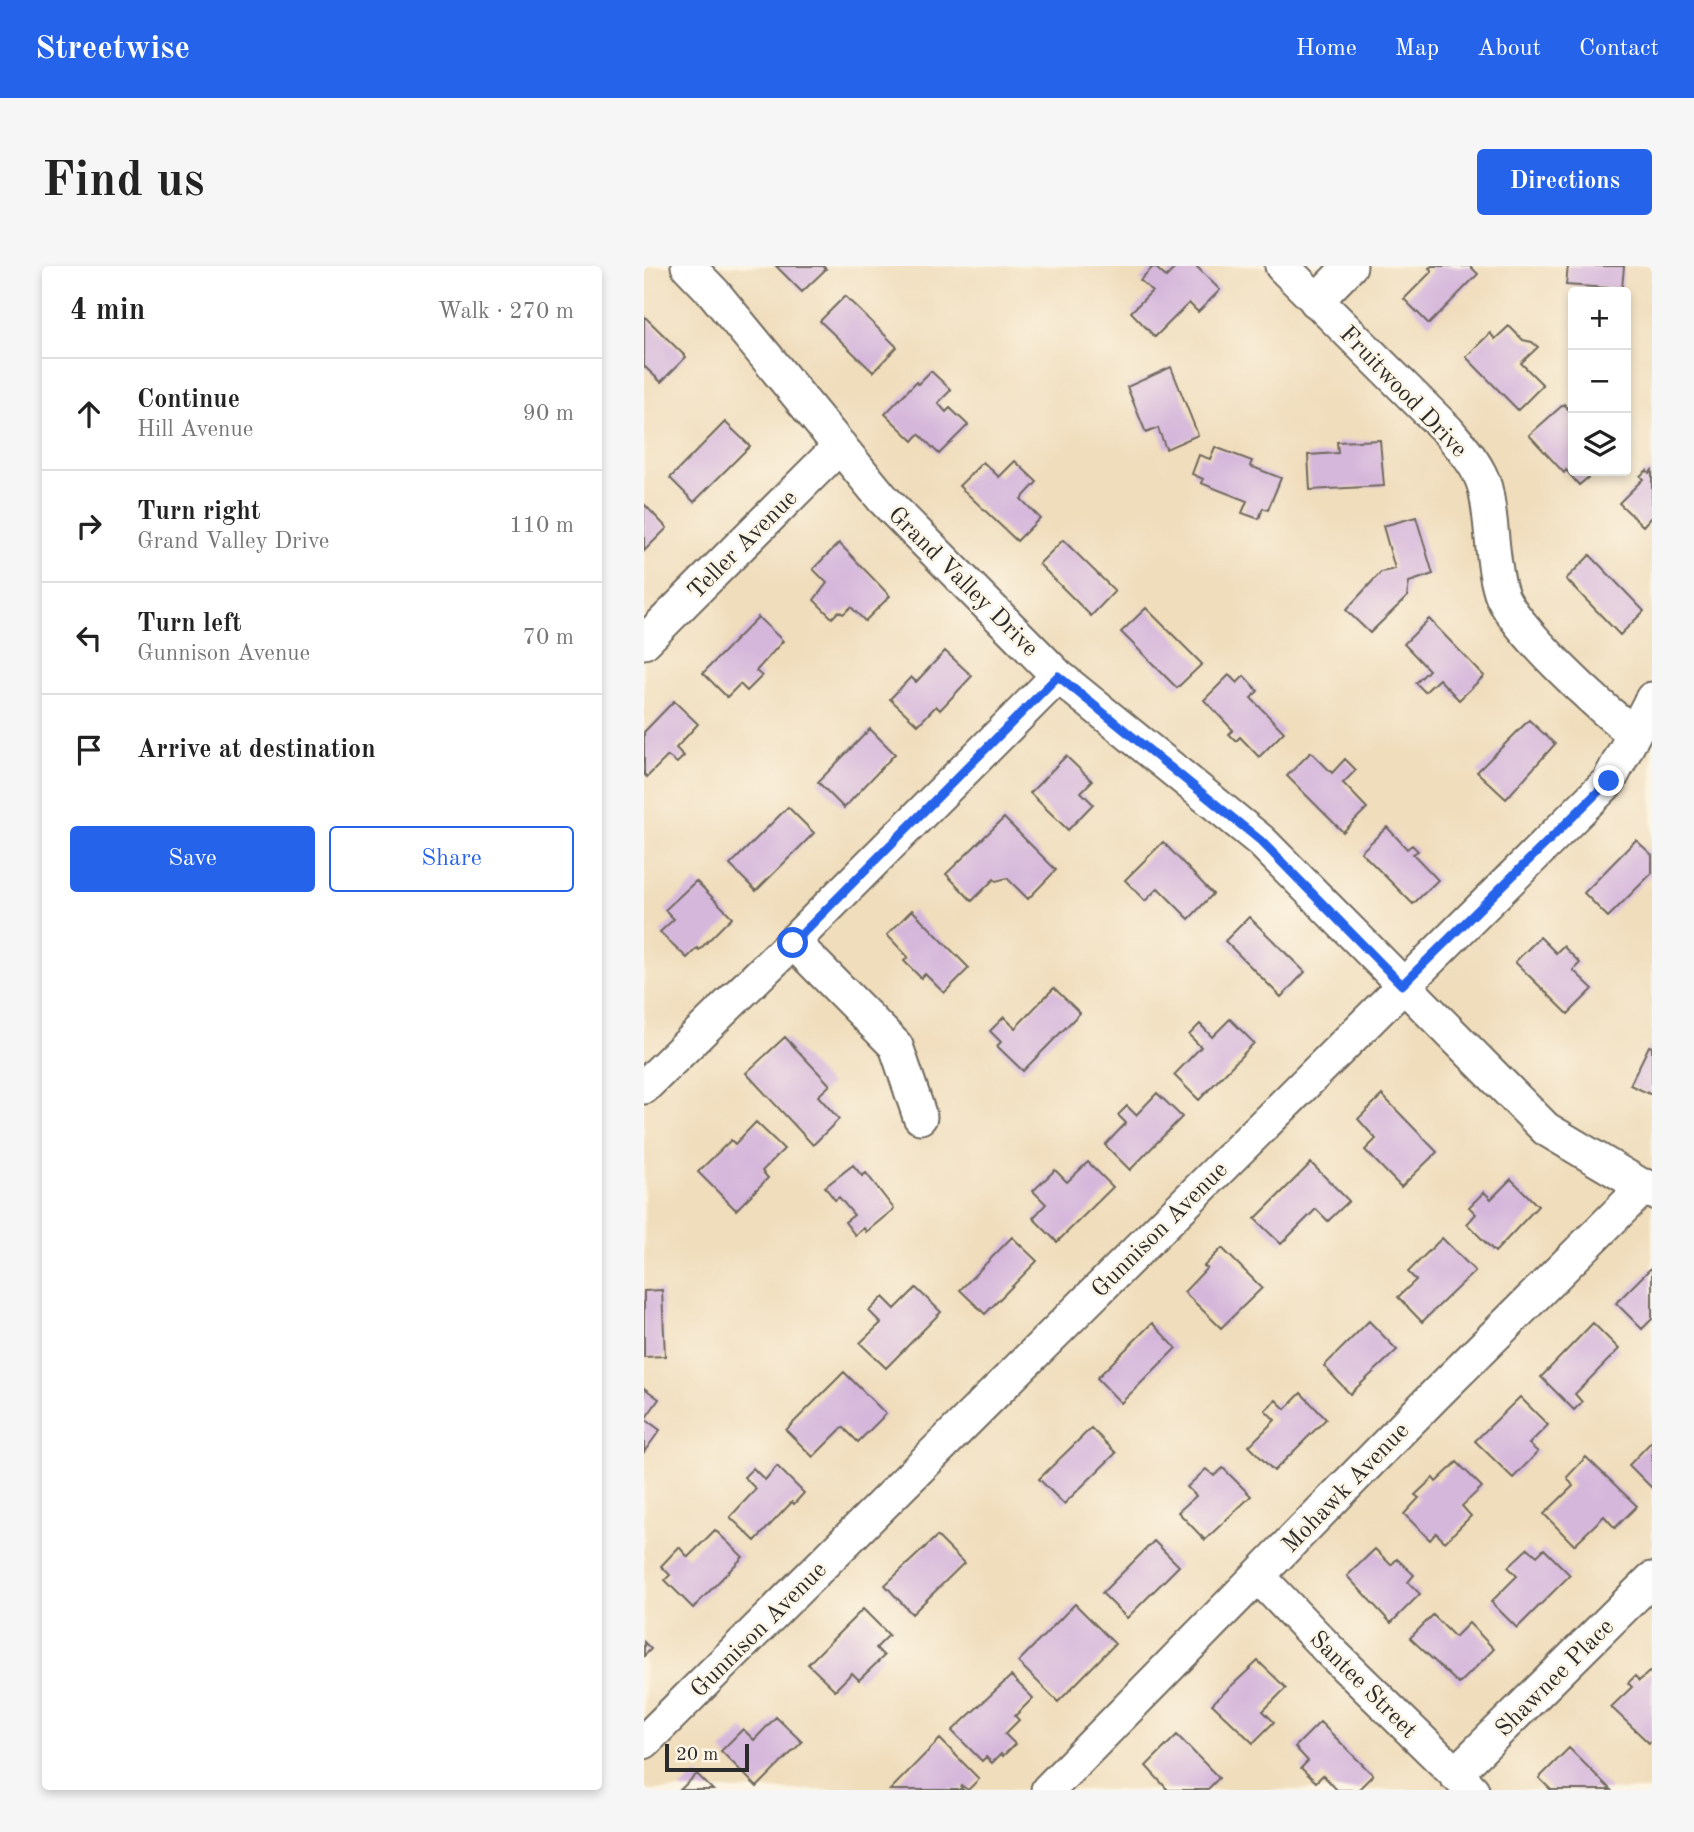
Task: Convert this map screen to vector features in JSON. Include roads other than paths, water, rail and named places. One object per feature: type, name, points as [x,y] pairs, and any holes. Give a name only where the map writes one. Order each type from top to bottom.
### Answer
[{"type":"street","name":"Grand Valley Drive","points":[[688,266],[714,293],[883,499],[1058,676],[1261,841],[1546,1129],[1648,1189]]},
{"type":"street","name":"Fruitwood Drive","points":[[1282,266],[1447,430],[1470,457],[1484,485],[1501,595],[1520,625],[1612,718],[1633,732]]},
{"type":"street","points":[[1316,300],[1350,266]]},
{"type":"street","name":"Teller Avenue","points":[[644,642],[840,446]]},
{"type":"street","points":[[644,1087],[793,943],[1058,676]]},
{"type":"street","name":"Gunnison Avenue","points":[[644,1742],[1609,781],[1652,699]]},
{"type":"street","points":[[793,943],[896,1046],[920,1117]]},
{"type":"street","name":"Mohawk Avenue","points":[[1056,1787],[1434,1396],[1648,1189]]},
{"type":"street","name":"Santee Street","points":[[1258,1576],[1330,1651],[1464,1782]]},
{"type":"street","name":"Shawnee Place","points":[[1464,1782],[1652,1579]]}]
